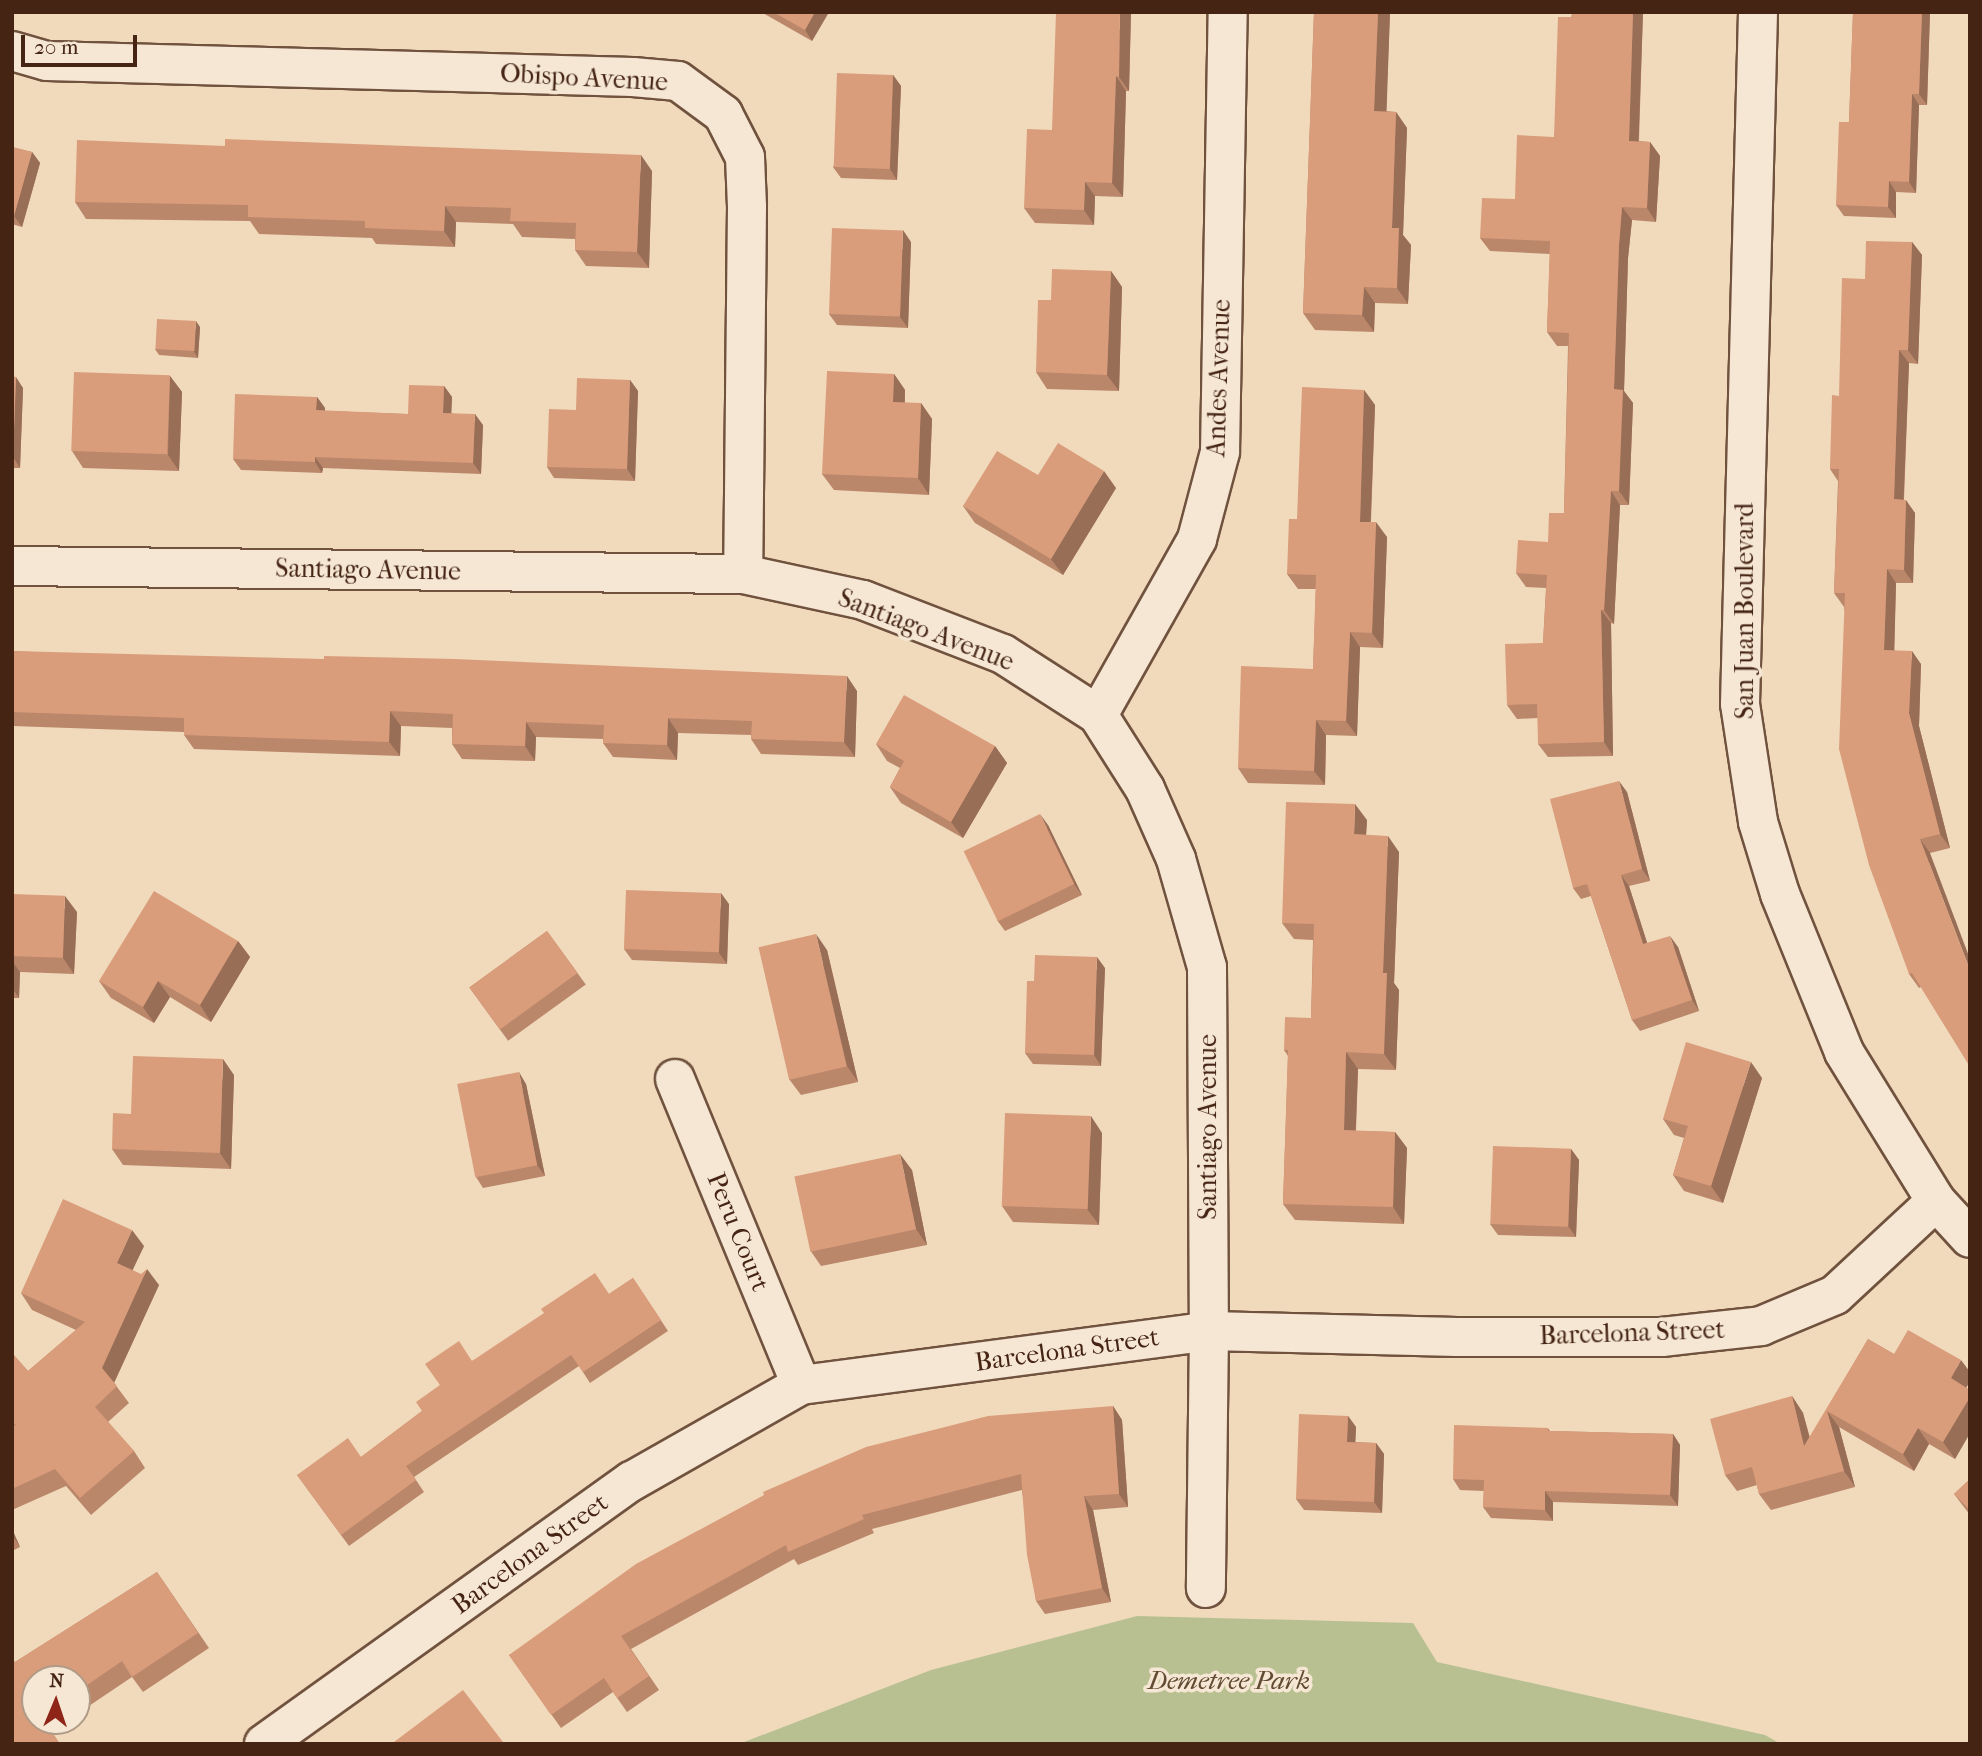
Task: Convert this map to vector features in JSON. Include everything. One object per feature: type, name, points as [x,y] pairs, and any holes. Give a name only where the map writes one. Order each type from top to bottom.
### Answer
[{"type":"street","name":"Andes Avenue","points":[[1098,715],[1197,539],[1220,452],[1228,12]]},
{"type":"street","name":"San Juan Boulevard","points":[[1758,12],[1740,704],[1756,809],[1780,894],[1844,1052],[1936,1201],[1970,1238]]},
{"type":"street","name":"Obispo Avenue","points":[[12,51],[47,61],[633,77],[678,81],[723,114],[745,157],[747,207],[743,574]]},
{"type":"street","name":"Santiago Avenue","points":[[12,566],[743,574],[863,600],[1003,654],[1098,715],[1145,789],[1176,859],[1207,967],[1209,1331],[1206,1588]]},
{"type":"street","name":"Peru Court","points":[[676,1079],[801,1385]]},
{"type":"street","name":"Barcelona Street","points":[[264,1744],[632,1481],[801,1385],[1209,1331],[1457,1337],[1662,1337],[1761,1326],[1835,1295],[1936,1201]]},
{"type":"green space","name":"Demetree Park","points":[[1137,1616],[1413,1623],[1437,1662],[1765,1735],[1781,1744],[739,1744],[931,1670]]},
{"type":"building","points":[[773,12],[815,12],[805,30]]},
{"type":"building","points":[[1056,12],[1120,12],[1112,183],[1085,182],[1084,210],[1024,208],[1027,129],[1052,130]]},
{"type":"building","points":[[1314,12],[1378,12],[1374,111],[1396,112],[1392,228],[1399,228],[1397,288],[1364,287],[1362,315],[1303,313]]},
{"type":"building","points":[[1572,12],[1633,12],[1629,141],[1650,142],[1647,208],[1622,207],[1614,389],[1623,390],[1619,491],[1611,491],[1604,610],[1601,610],[1604,742],[1538,744],[1537,704],[1507,705],[1505,644],[1543,643],[1547,575],[1516,573],[1518,540],[1548,542],[1549,513],[1564,513],[1569,333],[1547,332],[1550,241],[1480,238],[1482,198],[1515,199],[1517,135],[1554,137],[1558,17],[1572,17]]},
{"type":"building","points":[[1853,12],[1922,12],[1919,94],[1912,94],[1909,182],[1889,181],[1888,207],[1836,205],[1839,122],[1849,122]]},
{"type":"building","points":[[837,73],[893,75],[890,169],[834,167]]},
{"type":"building","points":[[225,139],[641,155],[637,252],[575,250],[576,223],[510,221],[511,208],[445,206],[444,231],[365,228],[365,221],[248,217],[248,205],[75,202],[77,140],[225,146]]},
{"type":"building","points":[[12,147],[32,152],[14,216],[12,216]]},
{"type":"building","points":[[832,228],[903,230],[900,316],[829,314]]},
{"type":"building","points":[[1866,241],[1912,242],[1908,350],[1899,350],[1894,499],[1906,500],[1904,570],[1887,569],[1884,650],[1912,651],[1909,713],[1940,834],[1920,839],[1970,970],[1970,1067],[1912,973],[1909,974],[1869,865],[1839,749],[1845,593],[1834,593],[1839,469],[1830,469],[1832,395],[1839,396],[1842,278],[1865,279]]},
{"type":"building","points":[[1052,269],[1111,271],[1107,375],[1036,372],[1038,300],[1051,300]]},
{"type":"building","points":[[157,319],[196,321],[194,351],[155,349]]},
{"type":"building","points":[[827,371],[894,374],[893,402],[921,403],[918,478],[822,474]]},
{"type":"building","points":[[74,372],[170,375],[167,454],[71,451]]},
{"type":"building","points":[[12,376],[16,377],[13,457],[12,457]]},
{"type":"building","points":[[577,378],[630,380],[627,469],[547,467],[549,409],[576,410]]},
{"type":"building","points":[[409,385],[444,386],[443,413],[475,414],[473,463],[315,457],[315,462],[233,459],[235,394],[317,397],[316,410],[408,414]]},
{"type":"building","points":[[1302,387],[1364,390],[1360,522],[1376,522],[1372,633],[1350,632],[1346,721],[1316,720],[1314,771],[1238,768],[1241,666],[1313,669],[1316,575],[1287,574],[1289,519],[1297,519]]},
{"type":"building","points":[[1058,443],[1104,471],[1051,559],[963,506],[997,451],[1038,475]]},
{"type":"building","points":[[12,651],[324,659],[324,656],[455,659],[847,676],[844,742],[751,739],[752,721],[668,718],[667,745],[603,743],[604,725],[526,722],[525,746],[452,744],[453,714],[390,711],[389,742],[184,735],[184,718],[12,712]]},
{"type":"building","points":[[904,695],[995,746],[951,822],[890,787],[904,761],[876,744]]},
{"type":"building","points":[[1619,781],[1642,869],[1621,875],[1643,944],[1670,936],[1692,1000],[1632,1020],[1587,884],[1573,888],[1550,799]]},
{"type":"building","points":[[1286,802],[1355,804],[1354,834],[1388,836],[1383,973],[1387,973],[1384,1054],[1346,1052],[1344,1130],[1395,1132],[1393,1207],[1283,1204],[1288,1050],[1284,1050],[1285,1017],[1311,1018],[1314,924],[1282,923]]},
{"type":"building","points":[[1040,814],[1074,884],[998,921],[964,851]]},
{"type":"building","points":[[626,890],[721,893],[719,952],[624,949]]},
{"type":"building","points":[[154,891],[238,941],[200,1005],[158,981],[143,1007],[99,981]]},
{"type":"building","points":[[12,894],[65,896],[63,958],[12,956]]},
{"type":"building","points":[[547,931],[578,973],[500,1029],[469,987]]},
{"type":"building","points":[[816,934],[847,1067],[789,1080],[759,947]]},
{"type":"building","points":[[1035,955],[1097,957],[1094,1055],[1025,1053],[1027,981],[1034,981]]},
{"type":"building","points":[[1686,1042],[1751,1062],[1711,1186],[1673,1175],[1688,1126],[1663,1119]]},
{"type":"building","points":[[133,1056],[223,1059],[220,1153],[112,1149],[113,1113],[131,1114]]},
{"type":"building","points":[[519,1072],[537,1165],[475,1177],[457,1084]]},
{"type":"building","points":[[1005,1113],[1091,1116],[1088,1209],[1002,1206]]},
{"type":"building","points":[[1493,1146],[1571,1149],[1568,1227],[1490,1224]]},
{"type":"building","points":[[900,1154],[916,1229],[810,1252],[794,1176]]},
{"type":"building","points":[[63,1199],[132,1230],[117,1263],[141,1274],[147,1269],[102,1368],[117,1386],[95,1407],[134,1451],[80,1498],[55,1469],[12,1489],[12,1427],[16,1425],[12,1421],[12,1353],[28,1371],[85,1322],[21,1293]]},
{"type":"building","points":[[595,1273],[609,1294],[633,1278],[661,1320],[583,1372],[571,1355],[406,1466],[416,1480],[341,1535],[297,1475],[348,1438],[361,1457],[422,1411],[416,1402],[440,1385],[425,1364],[459,1341],[472,1361],[544,1313],[541,1309]]},
{"type":"building","points":[[1908,1330],[1961,1360],[1951,1378],[1970,1390],[1970,1397],[1943,1442],[1918,1428],[1903,1454],[1827,1411],[1844,1471],[1759,1494],[1752,1467],[1725,1475],[1710,1419],[1792,1396],[1804,1446],[1868,1339],[1894,1354]]},
{"type":"building","points":[[1113,1406],[1119,1494],[1084,1496],[1102,1588],[1036,1601],[1027,1555],[1021,1474],[862,1515],[864,1519],[788,1552],[786,1545],[621,1636],[649,1676],[617,1698],[604,1678],[551,1715],[509,1655],[636,1564],[764,1495],[763,1492],[866,1447],[988,1416]]},
{"type":"building","points":[[1299,1414],[1348,1416],[1347,1442],[1376,1443],[1374,1502],[1296,1499]]},
{"type":"building","points":[[1454,1425],[1548,1428],[1548,1431],[1673,1434],[1670,1495],[1545,1491],[1545,1510],[1483,1507],[1484,1480],[1453,1479]]},
{"type":"building","points":[[1970,1479],[1970,1510],[1954,1494]]},
{"type":"building","points":[[157,1572],[198,1633],[132,1677],[122,1661],[91,1682],[91,1665],[21,1665],[21,1735],[54,1735],[59,1743],[12,1744],[12,1657],[15,1662]]},
{"type":"building","points":[[463,1690],[503,1742],[501,1744],[394,1742]]}]
